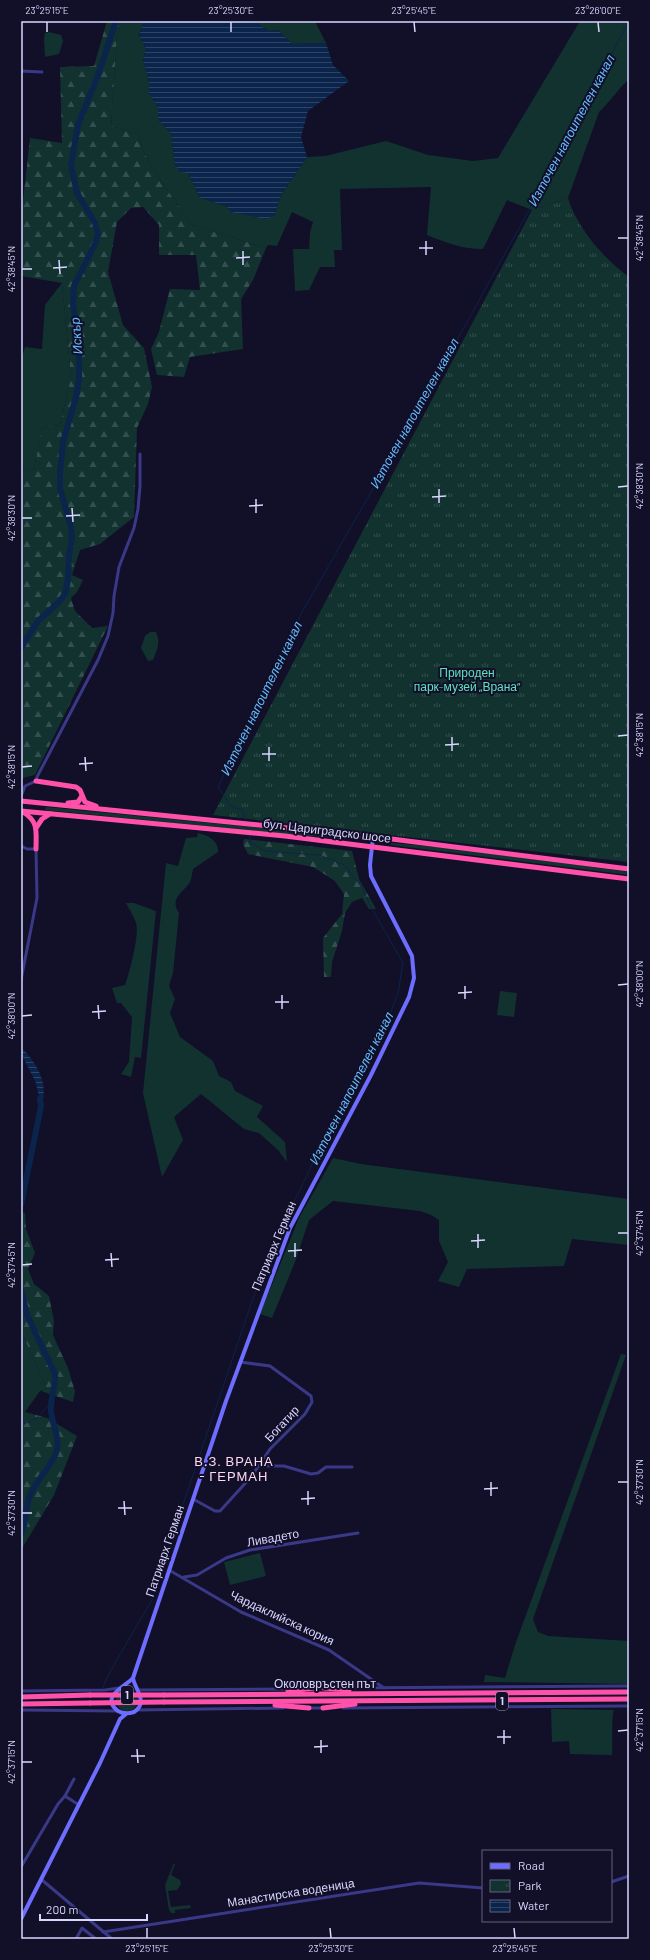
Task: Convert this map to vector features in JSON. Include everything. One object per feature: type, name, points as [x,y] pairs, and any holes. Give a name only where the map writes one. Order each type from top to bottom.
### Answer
[{"type":"highway","points":[[36,781],[76,787],[80,790],[82,796],[89,804],[114,810]]},
{"type":"highway","points":[[56,804],[76,802],[82,796]]},
{"type":"highway","name":"бул. Цариградско шосе","points":[[21,801],[262,824],[629,869]]},
{"type":"highway","points":[[21,811],[32,818],[36,828],[36,849]]},
{"type":"highway","name":"бул. Цариградско шосе","points":[[21,811],[372,846],[629,878]]},
{"type":"highway","points":[[36,828],[42,819],[52,814]]},
{"type":"highway","points":[[242,1694],[314,1688]]},
{"type":"highway","points":[[324,1688],[394,1693]]},
{"type":"highway","name":"Околовръстен път","points":[[21,1697],[90,1695],[629,1692]]},
{"type":"highway","name":"Околовръстен път","points":[[21,1704],[628,1700]]},
{"type":"highway","points":[[323,1708],[379,1701]]},
{"type":"highway","points":[[244,1702],[309,1708]]},
{"type":"street","points":[[21,71],[42,72]]},
{"type":"street","points":[[22,794],[25,786],[36,781],[98,660],[108,636],[114,613],[114,596],[119,567],[134,528],[138,509],[140,454]]},
{"type":"street","name":"Патриарх Герман","points":[[133,1678],[240,1362],[290,1228],[406,1006],[412,987],[414,969],[412,956],[371,876],[373,837]]},
{"type":"street","points":[[21,846],[27,849],[36,849],[37,898],[21,980]]},
{"type":"street","name":"Богатир","points":[[193,1499],[215,1512],[220,1511],[251,1477],[270,1450],[308,1410],[312,1398],[270,1366],[240,1362]]},
{"type":"street","points":[[259,1466],[284,1466],[311,1474],[318,1473],[326,1467],[352,1466]]},
{"type":"street","name":"Ливадето","points":[[184,1578],[197,1575],[223,1559],[250,1550],[358,1533]]},
{"type":"street","name":"Чардаклийска кория","points":[[169,1570],[194,1583],[241,1612],[329,1650],[384,1688]]},
{"type":"street","points":[[194,1583],[197,1575]]},
{"type":"street","points":[[21,1691],[105,1690],[124,1686],[133,1678],[141,1699],[136,1710]]},
{"type":"street","points":[[370,1678],[370,1688]]},
{"type":"street","points":[[124,1686],[136,1689],[629,1686]]},
{"type":"street","points":[[21,1919],[112,1740],[120,1718],[119,1711],[113,1704],[114,1693],[118,1688]]},
{"type":"street","points":[[120,1718],[136,1710],[629,1706]]},
{"type":"street","points":[[21,1710],[110,1709],[126,1714]]},
{"type":"street","points":[[21,1867],[74,1779]]},
{"type":"street","points":[[65,1796],[80,1805]]},
{"type":"street","points":[[612,1882],[629,1876]]},
{"type":"street","points":[[42,1880],[112,1939]]},
{"type":"street","name":"Манастирска воденица","points":[[103,1932],[418,1883],[482,1888]]},
{"type":"street","points":[[76,1939],[82,1928],[96,1939]]},
{"type":"green space","points":[[107,21],[122,21],[117,36],[111,126],[138,134],[143,151],[158,177],[192,225],[266,248],[253,280],[241,299],[243,349],[190,357],[184,377],[157,375],[151,349],[159,332],[170,289],[200,290],[196,255],[159,255],[159,225],[143,207],[131,208],[117,222],[108,272],[123,325],[144,348],[152,387],[148,404],[137,428],[134,517],[100,544],[80,550],[72,575],[83,580],[77,592],[71,598],[75,611],[92,628],[108,626],[35,775],[23,778],[21,782],[21,472],[34,469],[42,428],[60,425],[71,377],[62,283],[21,276],[21,219],[30,138],[62,143],[60,67],[94,66]]},
{"type":"green space","points":[[122,21],[144,21],[139,35],[146,49],[143,58],[149,82],[149,93],[158,108],[158,119],[171,134],[175,165],[188,173],[200,198],[226,206],[231,212],[274,216],[281,195],[307,157],[325,156],[386,141],[428,155],[473,161],[498,158],[580,21],[629,21],[629,79],[599,112],[568,198],[532,210],[507,200],[483,249],[475,249],[441,241],[427,235],[431,187],[340,189],[342,250],[334,250],[335,267],[320,267],[309,290],[295,291],[293,249],[309,249],[310,232],[313,222],[292,212],[277,246],[268,245],[266,248],[192,225],[158,177],[143,151],[138,134],[111,126],[117,36]]},
{"type":"green space","points":[[253,21],[315,21],[326,43],[292,44],[278,30],[269,31]]},
{"type":"green space","points":[[49,32],[61,35],[63,41],[59,54],[45,57],[44,38],[45,33]]},
{"type":"green space","name":"Природен парк-музей „Врана“","points":[[568,198],[578,220],[592,242],[610,261],[629,277],[629,862],[213,815],[532,210]]},
{"type":"green space","points":[[62,283],[71,377],[60,425],[42,428],[34,469],[21,472],[21,361],[25,347],[42,349],[45,305]]},
{"type":"green space","points":[[150,632],[156,632],[158,643],[153,660],[148,661],[141,648],[145,636]]},
{"type":"green space","points":[[46,807],[366,839],[307,836],[45,810]]},
{"type":"green space","points":[[198,833],[212,839],[217,845],[218,852],[193,869],[190,882],[176,900],[176,908],[179,913],[173,973],[169,986],[175,999],[170,1013],[180,1037],[213,1061],[219,1076],[231,1082],[235,1091],[263,1106],[257,1117],[285,1142],[287,1162],[278,1150],[259,1133],[244,1129],[201,1094],[174,1117],[183,1140],[162,1177],[143,1093],[166,863],[178,866],[186,838],[197,837]]},
{"type":"green space","points":[[244,839],[352,851],[359,879],[376,909],[369,909],[362,898],[352,902],[345,913],[342,931],[332,962],[331,977],[324,977],[323,938],[342,914],[344,894],[335,881],[313,867],[248,854],[243,844]]},
{"type":"green space","points":[[391,843],[449,848],[629,872],[629,875],[391,845]]},
{"type":"green space","points":[[126,903],[134,903],[156,911],[141,1058],[135,1057],[131,1077],[121,1074],[129,1062],[132,1017],[121,1003],[117,1003],[112,988],[125,985],[137,936],[136,923]]},
{"type":"green space","points":[[500,991],[517,993],[514,1017],[497,1015]]},
{"type":"green space","points":[[333,1158],[361,1164],[629,1199],[629,1245],[572,1239],[564,1266],[467,1269],[459,1287],[438,1281],[448,1262],[439,1241],[439,1220],[420,1211],[333,1201],[309,1220],[295,1262],[272,1318],[260,1314],[299,1218]]},
{"type":"green space","points":[[21,1212],[25,1213],[26,1229],[35,1253],[28,1269],[34,1284],[49,1296],[54,1321],[53,1335],[68,1368],[75,1391],[73,1402],[41,1391],[46,1389],[44,1382],[21,1331]]},
{"type":"green space","points":[[21,1331],[46,1389],[40,1391],[25,1412],[21,1414]]},
{"type":"green space","points":[[621,1354],[626,1355],[533,1619],[538,1632],[548,1636],[629,1641],[629,1684],[484,1682],[485,1675],[505,1678],[515,1645]]},
{"type":"green space","points":[[25,1412],[47,1418],[77,1436],[54,1495],[21,1550],[21,1414]]},
{"type":"green space","points":[[260,1553],[266,1576],[230,1585],[224,1562]]},
{"type":"green space","points":[[127,1689],[135,1692],[138,1700],[135,1708],[127,1711],[119,1708],[116,1700],[119,1692]]},
{"type":"green space","points":[[551,1709],[614,1710],[612,1755],[570,1754],[569,1741],[552,1742]]},
{"type":"green space","points":[[174,1863],[175,1864],[171,1875],[180,1880],[181,1884],[177,1890],[168,1891],[171,1907],[190,1905],[191,1908],[175,1910],[175,1913],[171,1913],[169,1910],[165,1885]]},
{"type":"water","points":[[144,21],[253,21],[269,31],[278,30],[292,44],[326,43],[333,65],[349,81],[308,111],[301,137],[307,157],[281,195],[274,216],[266,219],[231,212],[226,206],[200,198],[188,173],[180,172],[175,165],[171,134],[158,119],[158,108],[149,93],[149,82],[143,58],[146,49],[139,35]]},
{"type":"water","points":[[21,1047],[32,1059],[43,1082],[44,1090],[41,1106],[36,1083],[21,1053]]},
{"type":"waterway","name":"Искър","points":[[21,648],[38,621],[59,602],[65,594],[68,580],[69,556],[72,538],[71,527],[60,488],[60,473],[63,442],[76,397],[79,379],[79,341],[73,304],[74,286],[96,242],[98,234],[95,223],[77,193],[71,165],[78,125],[98,75],[116,21]]},
{"type":"waterway","name":"Източен напоителен канал","points":[[245,821],[243,811],[230,805],[218,787],[301,614],[421,405],[528,212],[629,21]]},
{"type":"waterway","name":"Източен напоителен канал","points":[[176,1525],[267,1257],[327,1134],[384,1030],[398,993],[403,963],[371,907],[361,885],[343,864],[319,855],[265,851],[251,843],[249,834]]},
{"type":"waterway","points":[[21,1205],[41,1106],[40,1099]]},
{"type":"waterway","points":[[21,1290],[27,1315],[55,1374],[51,1411],[57,1437],[56,1453],[50,1465],[31,1492],[21,1534]]},
{"type":"waterway","points":[[21,1425],[37,1418],[50,1404]]},
{"type":"waterway","name":"Източен напоителен канал","points":[[103,1688],[107,1677],[153,1598],[161,1570]]},
{"type":"district","name":"В.З. ВРАНА - ГЕРМАН","points":[[234,1468]]}]
